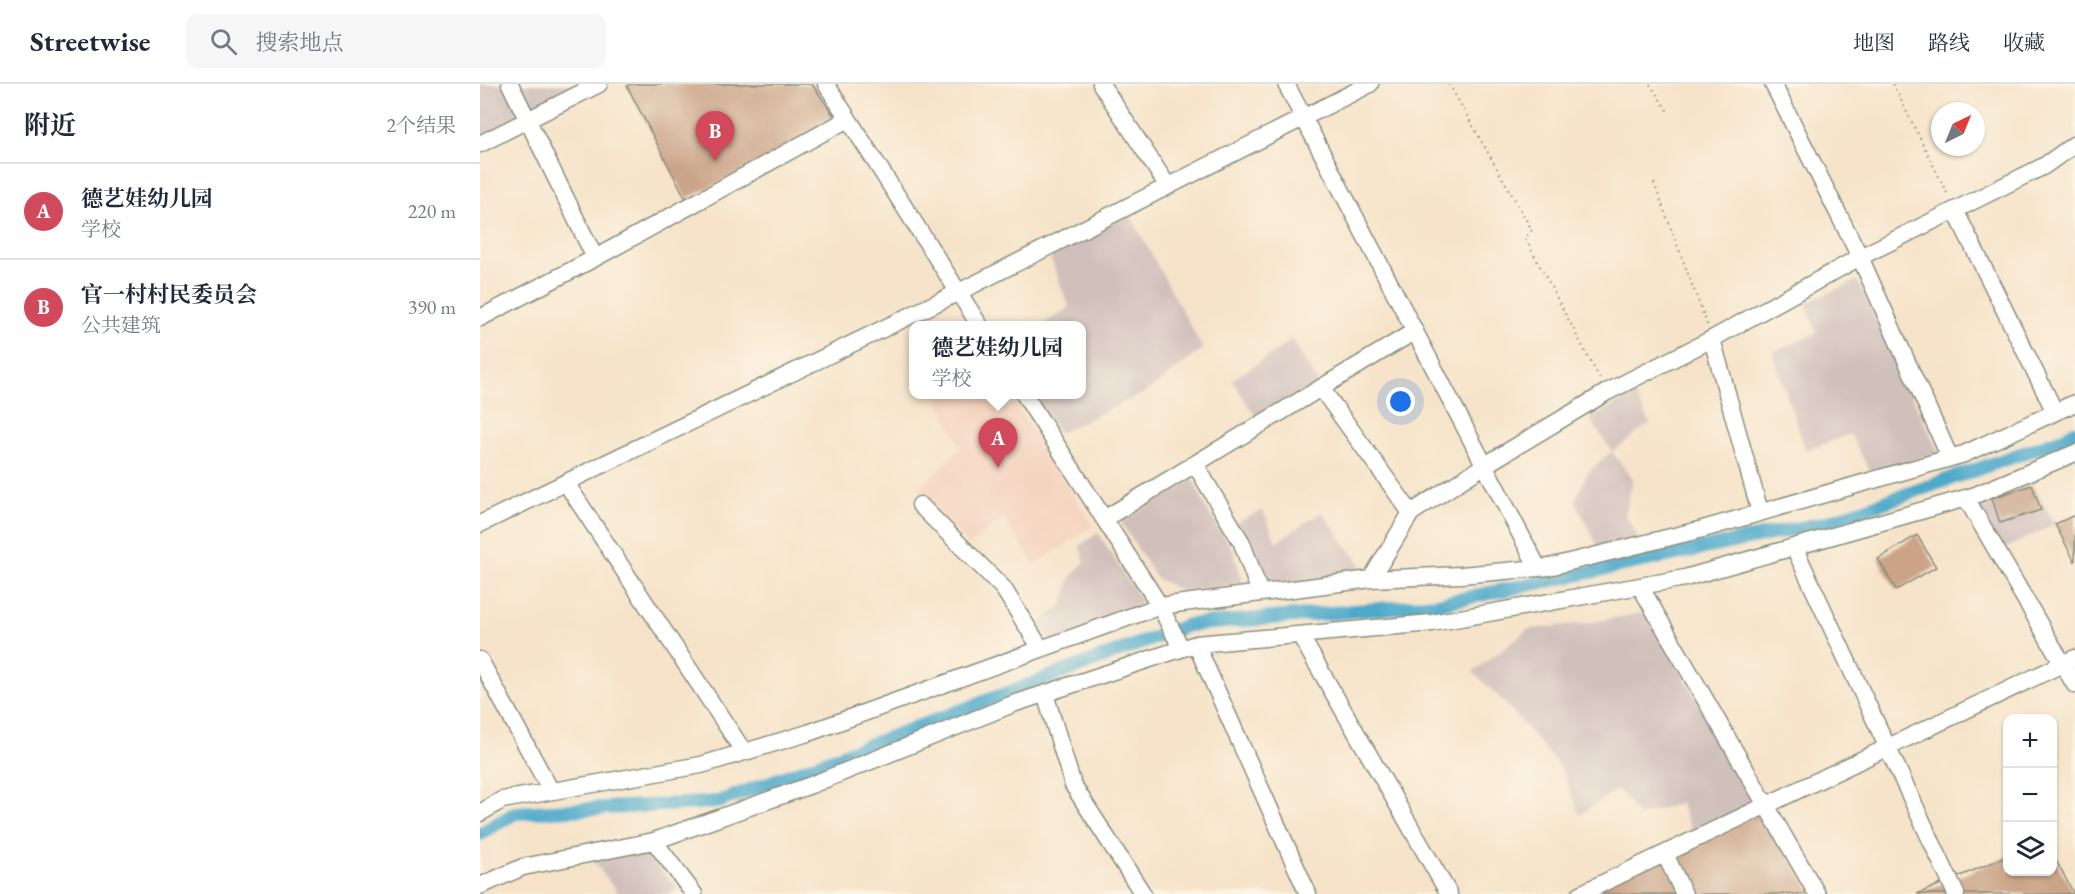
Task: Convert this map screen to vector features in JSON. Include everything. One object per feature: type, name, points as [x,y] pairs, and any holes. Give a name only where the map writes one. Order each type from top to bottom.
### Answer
[{"type":"street","points":[[510,84],[595,258]]},
{"type":"street","points":[[480,144],[599,84]]},
{"type":"street","points":[[826,84],[977,321]]},
{"type":"street","points":[[1101,84],[1167,185]]},
{"type":"street","points":[[1286,84],[1538,568]]},
{"type":"street","points":[[480,524],[959,292],[1370,84]]},
{"type":"street","points":[[1773,84],[1860,257],[1950,458]]},
{"type":"street","points":[[480,318],[595,258],[848,118]]},
{"type":"street","points":[[1371,579],[1412,513],[1485,465],[1607,392],[1712,339],[1860,257],[2044,166],[2075,144]]},
{"type":"street","points":[[1955,210],[2055,412]]},
{"type":"street","points":[[1104,519],[1415,331]]},
{"type":"street","points":[[1712,339],[1760,512]]},
{"type":"street","points":[[1321,388],[1412,513]]},
{"type":"street","points":[[1027,399],[1188,646],[1308,894]]},
{"type":"street","points":[[480,813],[502,800],[700,765],[808,734],[1160,606],[1371,579],[1461,575],[1549,567],[1692,532],[1964,454],[2075,403]]},
{"type":"street","points":[[480,885],[523,867],[654,841],[811,785],[1013,705],[1188,646],[1432,623],[1684,578],[1966,498],[2075,453]]},
{"type":"street","points":[[1195,464],[1242,543],[1260,593]]},
{"type":"street","points":[[566,483],[744,752]]},
{"type":"street","points":[[1966,498],[2069,661],[2075,685]]},
{"type":"street","points":[[921,505],[1003,588],[1041,649]]},
{"type":"street","points":[[1794,547],[1956,894]]},
{"type":"street","points":[[1640,586],[1816,894]]},
{"type":"street","points":[[1300,635],[1449,894]]},
{"type":"street","points":[[480,660],[552,791]]},
{"type":"street","points":[[1580,894],[2069,661]]},
{"type":"street","points":[[1045,694],[1073,785],[1143,894]]},
{"type":"street","points":[[654,841],[694,894]]},
{"type":"street","points":[[1665,854],[1684,894]]},
{"type":"path","points":[[1449,84],[1532,230],[1525,238],[1607,392]]},
{"type":"path","points":[[1650,84],[1669,113]]},
{"type":"path","points":[[1893,84],[1955,210]]},
{"type":"path","points":[[1653,183],[1712,339]]},
{"type":"shaded area","points":[[480,84],[510,84],[526,115],[480,138]]},
{"type":"shaded area","points":[[519,84],[586,84],[532,112]]},
{"type":"shaded area","points":[[1129,213],[1203,349],[1146,392],[1059,433],[1037,399],[1086,399],[1086,321],[1048,321],[1069,307],[1050,257]]},
{"type":"shaded area","points":[[1857,280],[1939,453],[1871,473],[1850,434],[1806,451],[1772,352],[1817,333],[1806,303]]},
{"type":"shaded area","points":[[1292,340],[1321,388],[1260,424],[1232,380]]},
{"type":"shaded area","points":[[1634,393],[1650,423],[1612,452],[1633,479],[1625,515],[1639,538],[1598,547],[1575,501],[1588,472],[1612,451],[1590,419]]},
{"type":"shaded area","points":[[937,399],[1012,399],[1093,526],[1035,565],[1004,519],[968,546],[919,488],[961,448]]},
{"type":"shaded area","points":[[1193,479],[1206,509],[1233,550],[1244,584],[1181,591],[1156,578],[1121,522]]},
{"type":"shaded area","points":[[2032,485],[2055,524],[1998,552],[1973,510]]},
{"type":"shaded area","points":[[1263,510],[1276,542],[1322,512],[1371,579],[1260,593],[1235,523]]},
{"type":"shaded area","points":[[1098,533],[1141,601],[1128,618],[1048,646],[1039,624],[1063,604],[1070,579],[1085,561],[1079,546]]},
{"type":"shaded area","points":[[1647,612],[1759,809],[1695,839],[1680,803],[1638,816],[1618,789],[1580,815],[1560,767],[1506,704],[1473,672],[1528,629],[1587,623]]},
{"type":"shaded area","points":[[641,849],[677,888],[670,894],[619,894],[591,858]]},
{"type":"building","points":[[630,84],[812,84],[839,123],[686,199],[627,86]]},
{"type":"building","points":[[2032,485],[2041,510],[2000,523],[1992,498]]},
{"type":"building","points":[[2075,515],[2075,562],[2055,524]]},
{"type":"building","points":[[1917,535],[1936,567],[1896,590],[1878,559]]},
{"type":"building","points":[[1759,809],[1813,894],[1580,894]]},
{"type":"building","points":[[2003,858],[2003,876],[2057,876],[2057,862],[2074,894],[1917,894]]},
{"type":"waterway","points":[[480,834],[515,813],[718,802],[1188,625],[1437,604],[1828,522],[2060,440],[2075,432]]},
{"type":"place","name":"官一村村民委员会","points":[[715,161]]},
{"type":"place","name":"德艺娃幼儿园","points":[[998,468]]}]
